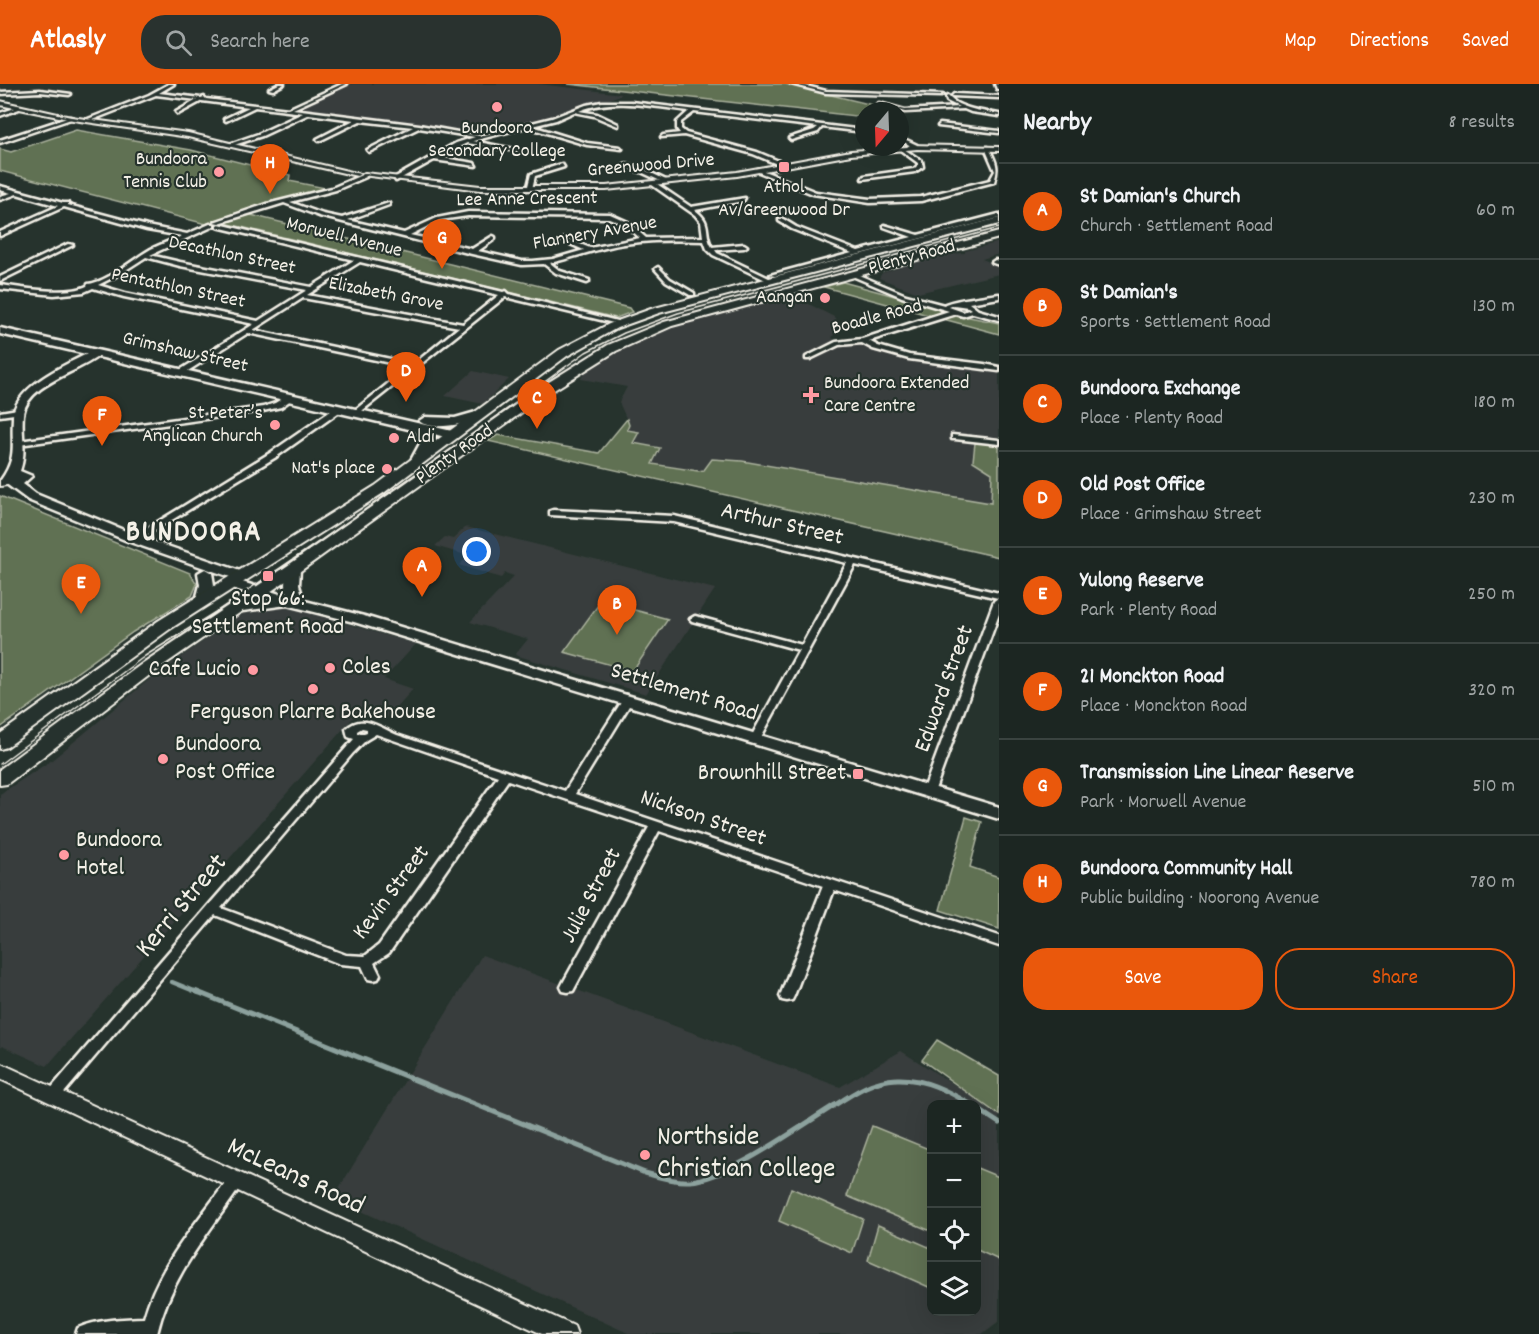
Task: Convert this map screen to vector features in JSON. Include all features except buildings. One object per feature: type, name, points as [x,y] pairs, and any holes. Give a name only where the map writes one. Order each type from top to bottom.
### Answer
[{"type":"highway","name":"Plenty Road","points":[[0,743],[30,724],[164,625],[342,515],[563,352],[622,323],[656,311],[789,273],[833,265],[966,227],[999,221]]},
{"type":"highway","name":"Plenty Road","points":[[0,779],[149,667],[293,569],[561,379],[612,348],[668,324],[999,235]]},
{"type":"highway","points":[[833,265],[855,273]]},
{"type":"highway","points":[[586,340],[612,348]]},
{"type":"highway","name":"Grimshaw Street","points":[[455,433],[478,439]]},
{"type":"highway","points":[[30,724],[26,734],[40,739],[90,712]]},
{"type":"main road","name":"Grimshaw Street","points":[[0,331],[455,433]]},
{"type":"main road","points":[[97,353],[34,389],[25,398],[18,411],[19,445],[12,478],[32,497],[236,580]]},
{"type":"main road","points":[[415,424],[455,422],[476,416]]},
{"type":"main road","points":[[415,424],[427,433],[429,438],[416,462]]},
{"type":"main road","points":[[134,539],[205,573],[236,580]]},
{"type":"main road","points":[[235,608],[294,599],[293,569]]},
{"type":"main road","points":[[203,600],[207,585],[205,573]]},
{"type":"main road","name":"Settlement Road","points":[[236,580],[999,813]]},
{"type":"street","points":[[90,120],[157,94],[172,84]]},
{"type":"street","points":[[271,88],[282,84]]},
{"type":"street","points":[[289,109],[345,84]]},
{"type":"street","points":[[793,84],[826,92],[999,97]]},
{"type":"street","points":[[886,84],[890,93]]},
{"type":"street","points":[[997,84],[999,88]]},
{"type":"street","points":[[150,88],[166,88]]},
{"type":"street","points":[[0,93],[40,91],[69,94]]},
{"type":"street","points":[[157,94],[361,118],[479,137]]},
{"type":"street","points":[[947,94],[949,100],[965,108]]},
{"type":"street","points":[[178,113],[204,98]]},
{"type":"street","points":[[115,100],[134,103]]},
{"type":"street","name":"Greenwood Drive","points":[[0,103],[182,134],[361,175],[456,186],[588,189],[654,184],[855,154]]},
{"type":"street","points":[[396,179],[467,141],[525,126],[586,106],[608,103],[855,130]]},
{"type":"street","points":[[226,120],[256,105]]},
{"type":"street","points":[[0,115],[20,108]]},
{"type":"street","points":[[909,111],[965,108],[999,115]]},
{"type":"street","points":[[572,111],[595,115],[616,125]]},
{"type":"street","points":[[684,134],[679,129],[679,122],[692,111]]},
{"type":"street","points":[[231,145],[260,135],[311,112]]},
{"type":"street","points":[[0,142],[72,117]]},
{"type":"street","points":[[319,140],[361,118]]},
{"type":"street","points":[[744,124],[753,118]]},
{"type":"street","points":[[940,125],[999,132]]},
{"type":"street","points":[[369,151],[419,126]]},
{"type":"street","points":[[525,126],[580,142],[620,148]]},
{"type":"street","points":[[791,139],[816,131],[820,126]]},
{"type":"street","points":[[663,136],[684,134],[755,153],[784,165]]},
{"type":"street","points":[[467,141],[520,151]]},
{"type":"street","points":[[864,178],[915,170],[921,166],[913,148],[909,145]]},
{"type":"street","name":"Greenwood Drive","points":[[909,148],[999,149]]},
{"type":"street","points":[[757,170],[807,190],[845,198],[892,201],[927,198],[988,183],[996,177],[998,168],[987,148]]},
{"type":"street","points":[[433,158],[474,165]]},
{"type":"street","points":[[529,189],[533,175],[561,166]]},
{"type":"street","points":[[624,166],[643,171],[667,182]]},
{"type":"street","points":[[2,287],[60,295],[91,286],[145,255],[203,229],[283,201],[329,191],[361,175]]},
{"type":"street","points":[[654,184],[691,209],[704,222],[710,249],[719,256],[772,278]]},
{"type":"street","points":[[0,188],[66,204],[95,215],[186,236]]},
{"type":"street","points":[[0,198],[18,192]]},
{"type":"street","points":[[840,206],[845,198]]},
{"type":"street","points":[[691,209],[743,199]]},
{"type":"street","name":"Flannery Avenue","points":[[283,201],[306,211],[517,262],[546,262],[644,239],[706,239]]},
{"type":"street","points":[[0,234],[66,204]]},
{"type":"street","points":[[342,220],[387,204]]},
{"type":"street","points":[[610,216],[618,212]]},
{"type":"street","name":"Lee Anne Crescent","points":[[405,235],[439,219],[468,214],[610,216],[626,223],[644,239]]},
{"type":"street","points":[[789,273],[918,237],[966,227],[999,216]]},
{"type":"street","points":[[781,220],[794,228],[858,253]]},
{"type":"street","name":"Morwell Avenue","points":[[219,224],[358,260],[506,293],[622,323]]},
{"type":"street","points":[[886,226],[918,237]]},
{"type":"street","points":[[472,252],[494,238]]},
{"type":"street","points":[[565,240],[591,250]]},
{"type":"street","points":[[0,279],[12,271],[42,260],[70,245]]},
{"type":"street","points":[[710,249],[744,246]]},
{"type":"street","name":"Decathlon Street","points":[[145,255],[180,264],[312,289]]},
{"type":"street","points":[[183,372],[358,260]]},
{"type":"street","points":[[546,262],[558,272],[587,281]]},
{"type":"street","points":[[875,282],[871,274],[878,267]]},
{"type":"street","points":[[658,269],[668,280],[693,294]]},
{"type":"street","points":[[855,273],[904,296],[948,305],[999,296]]},
{"type":"street","points":[[833,279],[875,282]]},
{"type":"street","name":"Pentathlon Street","points":[[91,286],[259,323]]},
{"type":"street","points":[[360,412],[506,293]]},
{"type":"street","name":"Elizabeth Grove","points":[[302,296],[464,326]]},
{"type":"street","points":[[948,305],[954,312],[973,309],[979,300]]},
{"type":"street","points":[[962,303],[999,318]]},
{"type":"street","name":"Boadle Road","points":[[808,358],[838,343],[863,341],[954,312]]},
{"type":"street","points":[[246,332],[414,366]]},
{"type":"street","points":[[863,341],[873,347],[920,358],[999,369]]},
{"type":"street","points":[[19,445],[269,408],[291,397]]},
{"type":"street","points":[[134,539],[273,455],[341,408]]},
{"type":"street","points":[[0,414],[18,411]]},
{"type":"street","points":[[955,437],[999,442]]},
{"type":"street","name":"Arthur Street","points":[[553,513],[674,519],[999,596]]},
{"type":"street","points":[[755,739],[852,562]]},
{"type":"street","name":"Edward Street","points":[[929,792],[999,601]]},
{"type":"street","points":[[695,619],[805,649]]},
{"type":"street","points":[[568,796],[627,701]]},
{"type":"street","name":"Nickson Street","points":[[365,734],[393,737],[999,941]]},
{"type":"street","name":"Kerri Street","points":[[54,1096],[212,909],[365,734]]},
{"type":"street","name":"Kevin Street","points":[[212,909],[345,960],[366,962],[376,957],[384,949],[505,775]]},
{"type":"street","name":"Julie Street","points":[[568,987],[656,825]]},
{"type":"street","points":[[787,996],[830,884]]},
{"type":"street","points":[[366,962],[373,975]]},
{"type":"street","name":"McLeans Road","points":[[0,1071],[566,1334]]},
{"type":"street","points":[[84,1334],[111,1328],[150,1330],[159,1298],[172,1274],[236,1182]]},
{"type":"shaded area","name":"Bundoora Secondary College","points":[[351,84],[539,84],[622,94],[605,101],[582,105],[545,119],[485,133],[299,108]]},
{"type":"shaded area","points":[[999,242],[999,254],[982,259],[999,266],[999,274],[918,293],[879,278],[882,273],[919,261],[947,254],[965,253],[965,251]]},
{"type":"shaded area","name":"Bundoora Extended Care Centre","points":[[785,298],[797,298],[836,318],[838,326],[832,338],[844,345],[863,345],[901,356],[999,371],[999,437],[975,437],[973,461],[992,472],[991,503],[742,461],[712,459],[704,470],[698,471],[651,463],[633,443],[626,430],[629,425],[619,402],[627,387],[581,379],[583,374],[621,350],[666,329]]},
{"type":"shaded area","points":[[473,371],[509,379],[483,404],[445,396]]},
{"type":"shaded area","points":[[466,527],[715,589],[646,694],[515,655],[528,639],[470,622],[514,576],[505,573],[501,578],[459,565],[469,556],[435,546],[445,537],[453,539]]},
{"type":"shaded area","points":[[282,605],[416,644],[384,679],[413,689],[385,720],[359,711],[47,1066],[2,1046],[0,1048],[0,794],[52,760],[151,678],[253,606]]},
{"type":"shaded area","name":"Northside Christian College","points":[[482,955],[840,1087],[901,1051],[978,1100],[927,1100],[927,1316],[981,1316],[981,1102],[999,1113],[999,1321],[982,1334],[630,1334],[333,1198]]},
{"type":"green space","points":[[568,84],[785,84],[860,102],[855,102],[855,116]]},
{"type":"green space","points":[[76,130],[191,150],[290,175],[289,181],[330,189],[254,207],[206,224],[0,171],[0,149],[11,152]]},
{"type":"green space","points":[[247,214],[629,308],[632,312],[616,318],[225,223]]},
{"type":"green space","points":[[843,282],[935,307],[940,311],[999,323],[999,334],[824,287]]},
{"type":"green space","points":[[627,419],[629,425],[627,430],[639,432],[633,443],[660,448],[652,464],[698,471],[704,470],[712,459],[742,461],[991,503],[992,473],[973,461],[975,443],[999,444],[999,557],[488,441],[498,435],[599,453]]},
{"type":"green space","points":[[0,496],[190,573],[197,584],[192,596],[133,632],[0,728]]},
{"type":"green space","points":[[601,601],[668,619],[633,671],[564,652]]},
{"type":"green space","points":[[966,817],[982,822],[970,867],[999,877],[999,929],[940,910]]},
{"type":"green space","points":[[937,1040],[999,1076],[999,1115],[981,1100],[922,1060]]},
{"type":"green space","points":[[872,1126],[927,1148],[927,1229],[847,1196]]},
{"type":"green space","points":[[981,1170],[999,1177],[999,1260],[981,1252]]},
{"type":"green space","points":[[791,1188],[863,1219],[852,1253],[779,1221]]},
{"type":"green space","points":[[878,1225],[927,1246],[927,1286],[868,1260]]},
{"type":"waterway","points":[[172,982],[199,993]]},
{"type":"waterway","points":[[195,991],[645,1173],[673,1180],[690,1181],[724,1171],[764,1150],[857,1091],[872,1084],[907,1079],[926,1083],[963,1100]]},
{"type":"waterway","points":[[981,1111],[999,1123]]},
{"type":"tram line","points":[[0,764],[145,656],[217,611],[399,487],[586,352],[624,333],[678,313],[999,228]]},
{"type":"place","name":"Bundoora Secondary College","points":[[497,107]]},
{"type":"place","name":"Athol Av/Greenwood Dr","points":[[784,167]]},
{"type":"place","name":"Bundoora Tennis Club","points":[[219,172]]},
{"type":"place","name":"Bundoora Community Hall","points":[[270,194]]},
{"type":"place","name":"Transmission Line Linear Reserve","points":[[442,269]]},
{"type":"place","name":"Aangan","points":[[825,298]]},
{"type":"place","name":"Bundoora Extended Care Centre","points":[[811,395]]},
{"type":"place","name":"Old Post Office","points":[[406,402]]},
{"type":"place","name":"St Peter’s Anglican Church","points":[[275,425]]},
{"type":"place","name":"Bundoora Exchange","points":[[537,429]]},
{"type":"place","name":"Aldi","points":[[394,438]]},
{"type":"place","name":"21 Monckton Road","points":[[102,446]]},
{"type":"place","name":"Nat's place","points":[[387,469]]},
{"type":"place","name":"Stop 66: Settlement Road","points":[[268,576]]},
{"type":"place","name":"St Damian's Church","points":[[422,597]]},
{"type":"place","name":"Yulong Reserve","points":[[81,614]]},
{"type":"place","name":"St Damian's","points":[[617,635]]},
{"type":"place","name":"Coles","points":[[330,668]]},
{"type":"place","name":"Cafe Lucio","points":[[253,670]]},
{"type":"place","name":"Ferguson Plarre Bakehouse","points":[[313,689]]},
{"type":"place","name":"Bundoora Post Office","points":[[163,759]]},
{"type":"place","name":"Brownhill Street","points":[[858,774]]},
{"type":"place","name":"Bundoora Hotel","points":[[64,855]]},
{"type":"place","name":"Northside Christian College","points":[[645,1155]]},
{"type":"district","name":"BUNDOORA","points":[[194,534]]}]
